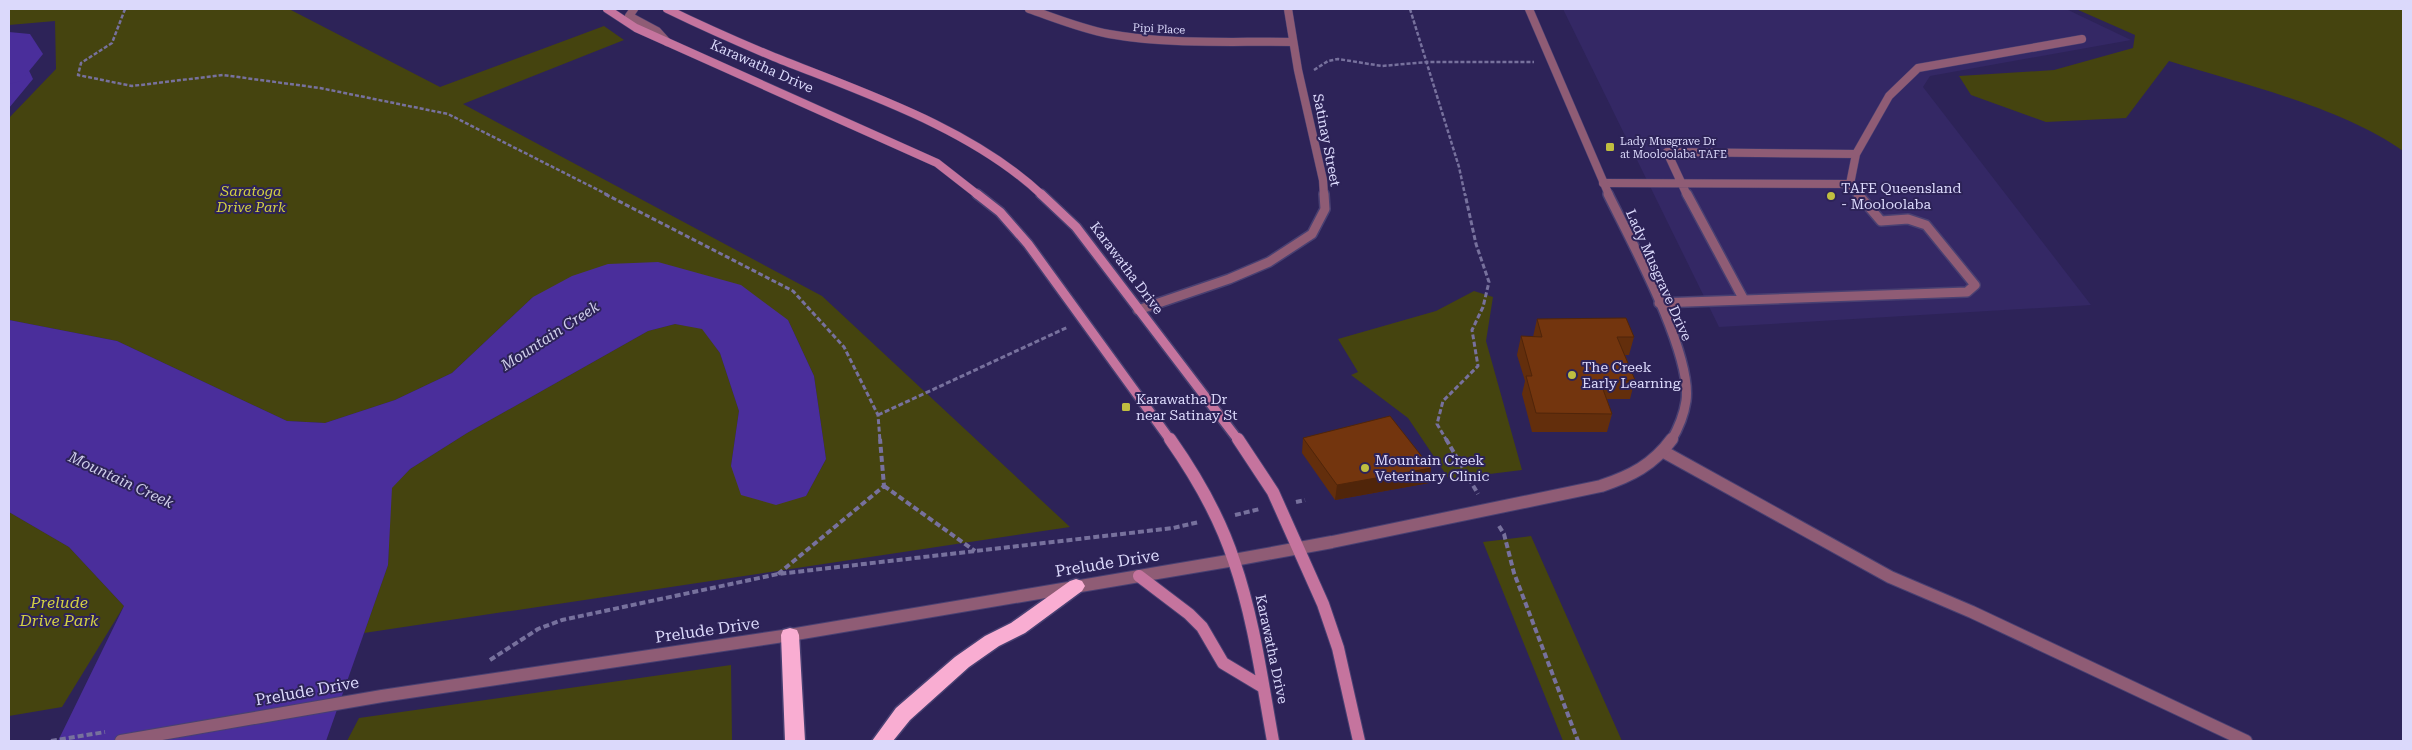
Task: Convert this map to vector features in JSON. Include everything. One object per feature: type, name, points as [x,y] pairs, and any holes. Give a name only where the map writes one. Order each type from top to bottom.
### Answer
[{"type":"highway","points":[[882,741],[903,714],[962,662],[992,642],[1018,628],[1076,586]]},
{"type":"highway","points":[[790,635],[795,741]]},
{"type":"main road","name":"Karawatha Drive","points":[[607,9],[636,28],[884,137],[937,163],[1000,212],[1028,244],[1084,320],[1175,445],[1204,492],[1234,560],[1248,610],[1273,741]]},
{"type":"main road","name":"Karawatha Drive","points":[[667,9],[719,34],[948,130],[990,154],[1036,186],[1058,207],[1076,227],[1259,469],[1279,505],[1298,548],[1338,648],[1359,741]]},
{"type":"main road","points":[[1139,576],[1189,614],[1202,627],[1223,663],[1263,687]]},
{"type":"street","points":[[634,9],[629,16],[657,31],[667,42]]},
{"type":"street","name":"Pipi Place","points":[[1029,9],[1119,36],[1149,40],[1293,42]]},
{"type":"street","name":"Satinay Street","points":[[1138,310],[1182,296],[1269,262],[1312,234],[1325,209],[1322,180],[1298,70],[1288,9]]},
{"type":"street","name":"Lady Musgrave Drive","points":[[1298,548],[1489,511],[1607,484],[1644,470],[1664,452],[1677,430],[1686,398],[1681,360],[1659,303],[1603,183],[1529,9]]},
{"type":"street","points":[[1850,184],[1856,154],[1889,96],[1918,68],[2082,39]]},
{"type":"street","points":[[1744,300],[1681,183],[1668,152],[1856,154]]},
{"type":"street","points":[[1603,183],[1850,184],[1881,221],[1908,220],[1926,225],[1975,285],[1967,292],[1659,303]]},
{"type":"street","points":[[1664,452],[1890,577],[1972,612],[2246,741]]},
{"type":"street","name":"Prelude Drive","points":[[121,741],[382,696],[790,635],[1298,548]]},
{"type":"path","points":[[125,9],[112,43],[81,63],[78,75],[132,86],[223,75],[320,88],[448,114],[793,291],[844,347],[878,415],[884,486],[976,551]]},
{"type":"path","points":[[1410,9],[1459,167],[1476,244],[1489,282],[1483,307],[1472,330],[1478,366],[1443,401],[1437,424],[1468,479],[1504,534],[1514,573],[1578,741]]},
{"type":"path","points":[[1298,70],[1316,70],[1328,61],[1338,59],[1382,66],[1427,62],[1508,64],[1552,61]]},
{"type":"path","points":[[878,415],[1084,320]]},
{"type":"path","points":[[778,574],[884,486]]},
{"type":"path","points":[[480,663],[504,653],[538,629],[562,620],[778,574],[1173,528],[1305,500]]},
{"type":"shaded area","name":"TAFE Queensland - Mooloolaba","points":[[1563,9],[2066,9],[2131,40],[1930,76],[1923,87],[2091,305],[1719,327]]},
{"type":"green space","name":"Saratoga Drive Park","points":[[9,9],[289,9],[440,87],[604,26],[624,40],[463,104],[822,296],[1070,527],[364,633],[388,565],[391,488],[410,469],[467,433],[648,331],[675,324],[702,328],[720,353],[739,411],[731,466],[806,496],[826,459],[814,376],[788,320],[533,297],[452,373],[395,400],[325,423],[287,421],[117,341],[9,320],[9,118],[56,69],[55,21],[9,25]]},
{"type":"green space","points":[[2076,9],[2403,9],[2403,151],[2378,135],[2321,109],[2169,61],[2126,118],[2046,122],[1971,95],[1959,76],[2054,70],[2133,48],[2135,35]]},
{"type":"green space","points":[[1474,291],[1493,297],[1486,341],[1522,470],[1449,479],[1408,418],[1351,375],[1358,372],[1338,339],[1436,311]]},
{"type":"green space","name":"Prelude Drive Park","points":[[9,512],[69,547],[124,606],[62,707],[9,716]]},
{"type":"green space","points":[[1531,536],[1622,741],[1563,741],[1483,542]]},
{"type":"green space","points":[[731,665],[732,741],[347,741],[359,718]]},
{"type":"water","points":[[24,60],[33,79],[9,108],[9,65]]},
{"type":"water","points":[[658,262],[741,285],[788,320],[814,376],[826,459],[806,496],[776,505],[741,495],[731,466],[739,411],[720,353],[702,329],[675,324],[648,331],[467,433],[410,469],[392,488],[388,565],[326,741],[58,741],[124,606],[69,547],[9,512],[9,320],[117,341],[287,421],[325,423],[395,400],[452,373],[533,297],[572,276],[608,264]]},
{"type":"building","name":"The Creek Early Learning","points":[[1626,318],[1634,337],[1617,337],[1635,380],[1600,381],[1612,414],[1536,413],[1526,376],[1532,376],[1521,336],[1542,337],[1537,319]]},
{"type":"building","name":"Mountain Creek Veterinary Clinic","points":[[1390,416],[1431,468],[1337,485],[1303,438]]},
{"type":"waterway","name":"Mountain Creek","points":[[9,41],[19,41],[27,54],[9,74]]},
{"type":"place","name":"Lady Musgrave Dr at Mooloolaba TAFE","points":[[1610,147]]},
{"type":"place","name":"TAFE Queensland - Mooloolaba","points":[[1831,196]]},
{"type":"place","name":"The Creek Early Learning","points":[[1572,375]]},
{"type":"place","name":"Karawatha Dr near Satinay St","points":[[1126,407]]},
{"type":"place","name":"Mountain Creek Veterinary Clinic","points":[[1365,468]]}]
